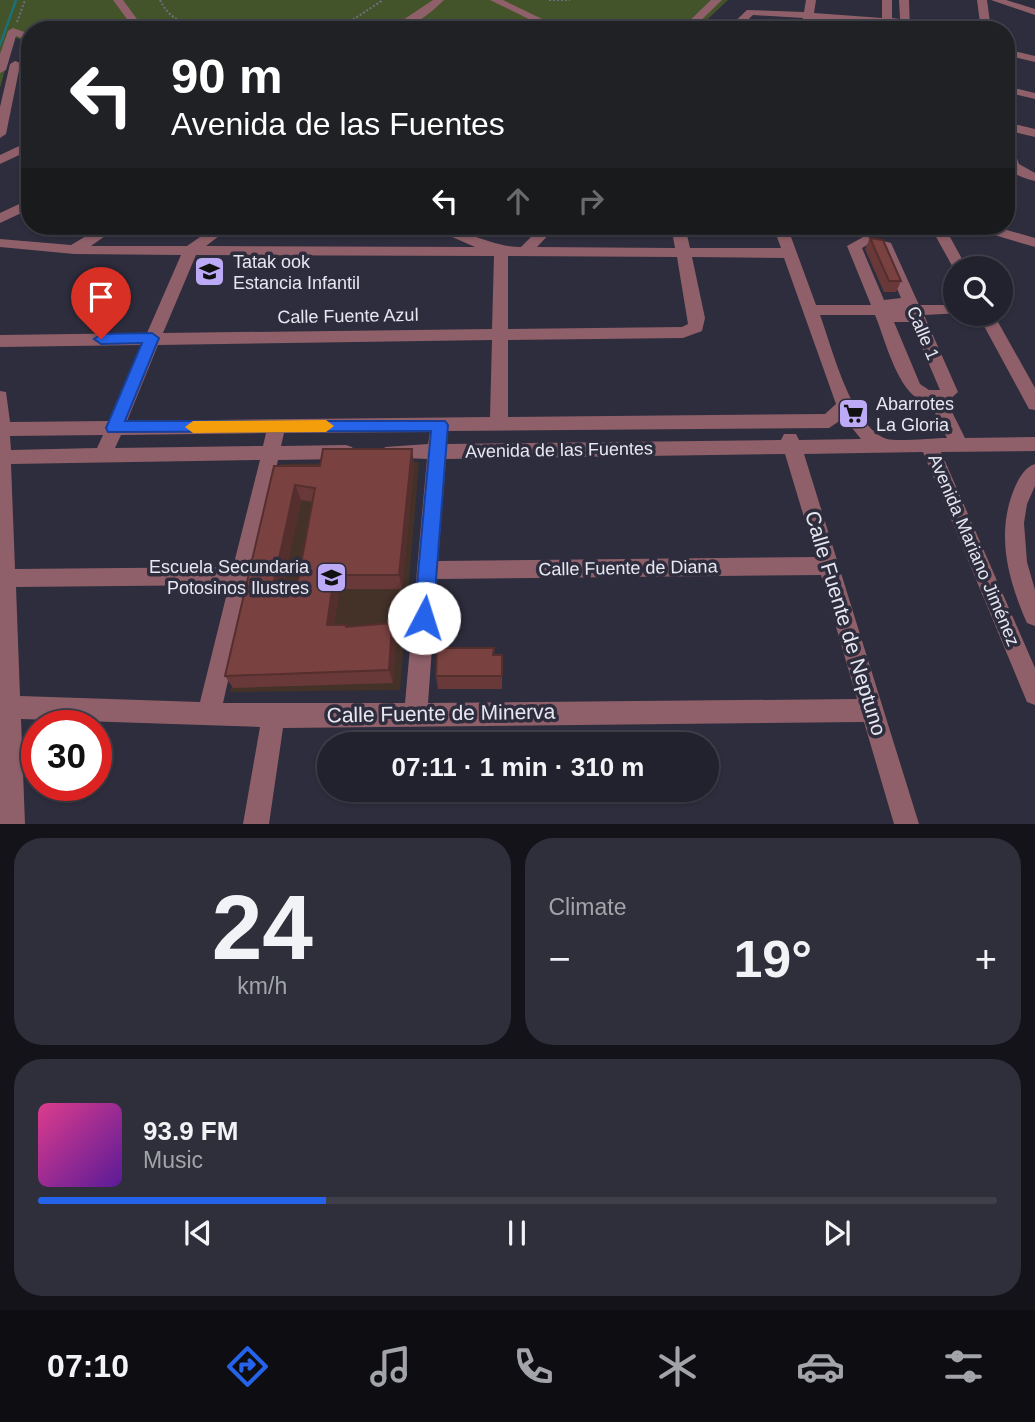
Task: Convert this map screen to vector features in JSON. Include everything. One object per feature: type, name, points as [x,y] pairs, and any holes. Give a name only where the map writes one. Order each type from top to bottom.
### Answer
[{"type":"street","points":[[118,0],[133,21]]},
{"type":"street","points":[[410,21],[439,0]]},
{"type":"street","points":[[495,0],[540,21]]},
{"type":"street","points":[[695,21],[717,0]]},
{"type":"street","points":[[751,12],[750,8],[757,0]]},
{"type":"street","points":[[807,21],[811,0]]},
{"type":"street","points":[[887,0],[887,21]]},
{"type":"street","points":[[904,0],[904,21]]},
{"type":"street","points":[[982,0],[985,21]]},
{"type":"street","points":[[996,0],[1035,12]]},
{"type":"street","points":[[741,21],[751,12],[855,21]]},
{"type":"street","points":[[0,70],[13,31],[21,34]]},
{"type":"street","points":[[1015,54],[1035,59]]},
{"type":"street","points":[[0,134],[15,64],[21,66]]},
{"type":"street","points":[[1015,91],[1035,96]]},
{"type":"street","points":[[1015,128],[1035,133]]},
{"type":"street","points":[[0,160],[21,150]]},
{"type":"street","points":[[1015,169],[1035,177]]},
{"type":"street","points":[[0,219],[21,208]]},
{"type":"street","points":[[1015,226],[1035,233]]},
{"type":"street","points":[[74,250],[98,235]]},
{"type":"street","points":[[103,456],[190,251],[212,235]]},
{"type":"street","points":[[457,235],[501,252]]},
{"type":"street","points":[[525,252],[541,235]]},
{"type":"street","points":[[679,235],[682,253]]},
{"type":"street","points":[[783,235],[845,405],[862,430],[882,446]]},
{"type":"street","points":[[861,235],[854,246],[883,310],[913,388],[925,396],[936,398],[960,444]]},
{"type":"street","name":"Calle 1","points":[[866,235],[886,246],[949,392],[944,397],[936,398]]},
{"type":"street","points":[[942,235],[954,256]]},
{"type":"street","points":[[1009,235],[1035,243]]},
{"type":"street","points":[[0,243],[74,250],[790,253]]},
{"type":"street","points":[[499,424],[501,252]]},
{"type":"street","name":"Calle Fuente Azul","points":[[0,341],[683,332],[696,327],[697,318],[682,253]]},
{"type":"street","points":[[883,310],[886,305],[896,302],[912,310],[943,310]]},
{"type":"street","points":[[811,310],[883,310]]},
{"type":"street","points":[[992,326],[1035,404]]},
{"type":"street","points":[[0,397],[12,824]]},
{"type":"street","name":"Avenida de las Fuentes","points":[[0,429],[829,421],[845,405]]},
{"type":"street","name":"Calle Fuente de Neptuno","points":[[785,422],[907,824]]},
{"type":"street","points":[[416,713],[439,425]]},
{"type":"street","points":[[209,713],[277,426]]},
{"type":"street","name":"Avenida de las Fuentes","points":[[1,457],[1035,444]]},
{"type":"street","name":"Avenida Mariano Jiménez","points":[[929,445],[1035,694]]},
{"type":"street","name":"Avenida Mariano Jiménez","points":[[1033,613],[1019,575],[1014,537],[1018,498],[1035,471]]},
{"type":"street","name":"Calle Fuente de Diana","points":[[428,570],[829,566]]},
{"type":"street","points":[[5,578],[242,576]]},
{"type":"street","points":[[1000,610],[1033,613]]},
{"type":"street","name":"Calle Fuente de Minerva","points":[[9,707],[273,716],[873,710]]},
{"type":"street","points":[[256,824],[273,716]]},
{"type":"path","points":[[13,31],[25,0]]},
{"type":"path","points":[[160,0],[167,14],[179,21]]},
{"type":"path","points":[[351,21],[383,0]]},
{"type":"path","points":[[549,0],[570,0]]},
{"type":"shaded area","name":"Escuela Secundaria Potosinos Ilustres","points":[[419,462],[400,690],[230,692],[281,464]]},
{"type":"green space","points":[[0,0],[728,0],[706,21],[21,21],[21,40],[14,37],[0,88]]},
{"type":"building","points":[[870,238],[883,240],[901,281],[889,281]]},
{"type":"building","name":"Escuela Secundaria Potosinos Ilustres","points":[[323,449],[412,449],[399,575],[334,575],[327,625],[346,627],[392,623],[389,670],[225,676],[274,466],[320,466]],"holes":[[[295,485],[315,488],[297,586],[273,586]]]},
{"type":"building","points":[[437,648],[494,648],[493,655],[502,655],[502,676],[436,676]]},
{"type":"waterway","points":[[0,45],[16,0]]},
{"type":"slow traffic","points":[[193,427],[326,426]]},
{"type":"place","name":"Tatak ook Estancia Infantil","points":[[210,272]]},
{"type":"place","name":"Abarrotes La Gloria","points":[[853,414]]},
{"type":"place","name":"Escuela Secundaria Potosinos Ilustres","points":[[332,577]]},
{"type":"route","points":[[101,339],[152,338],[114,428],[439,425],[424,618]]}]
